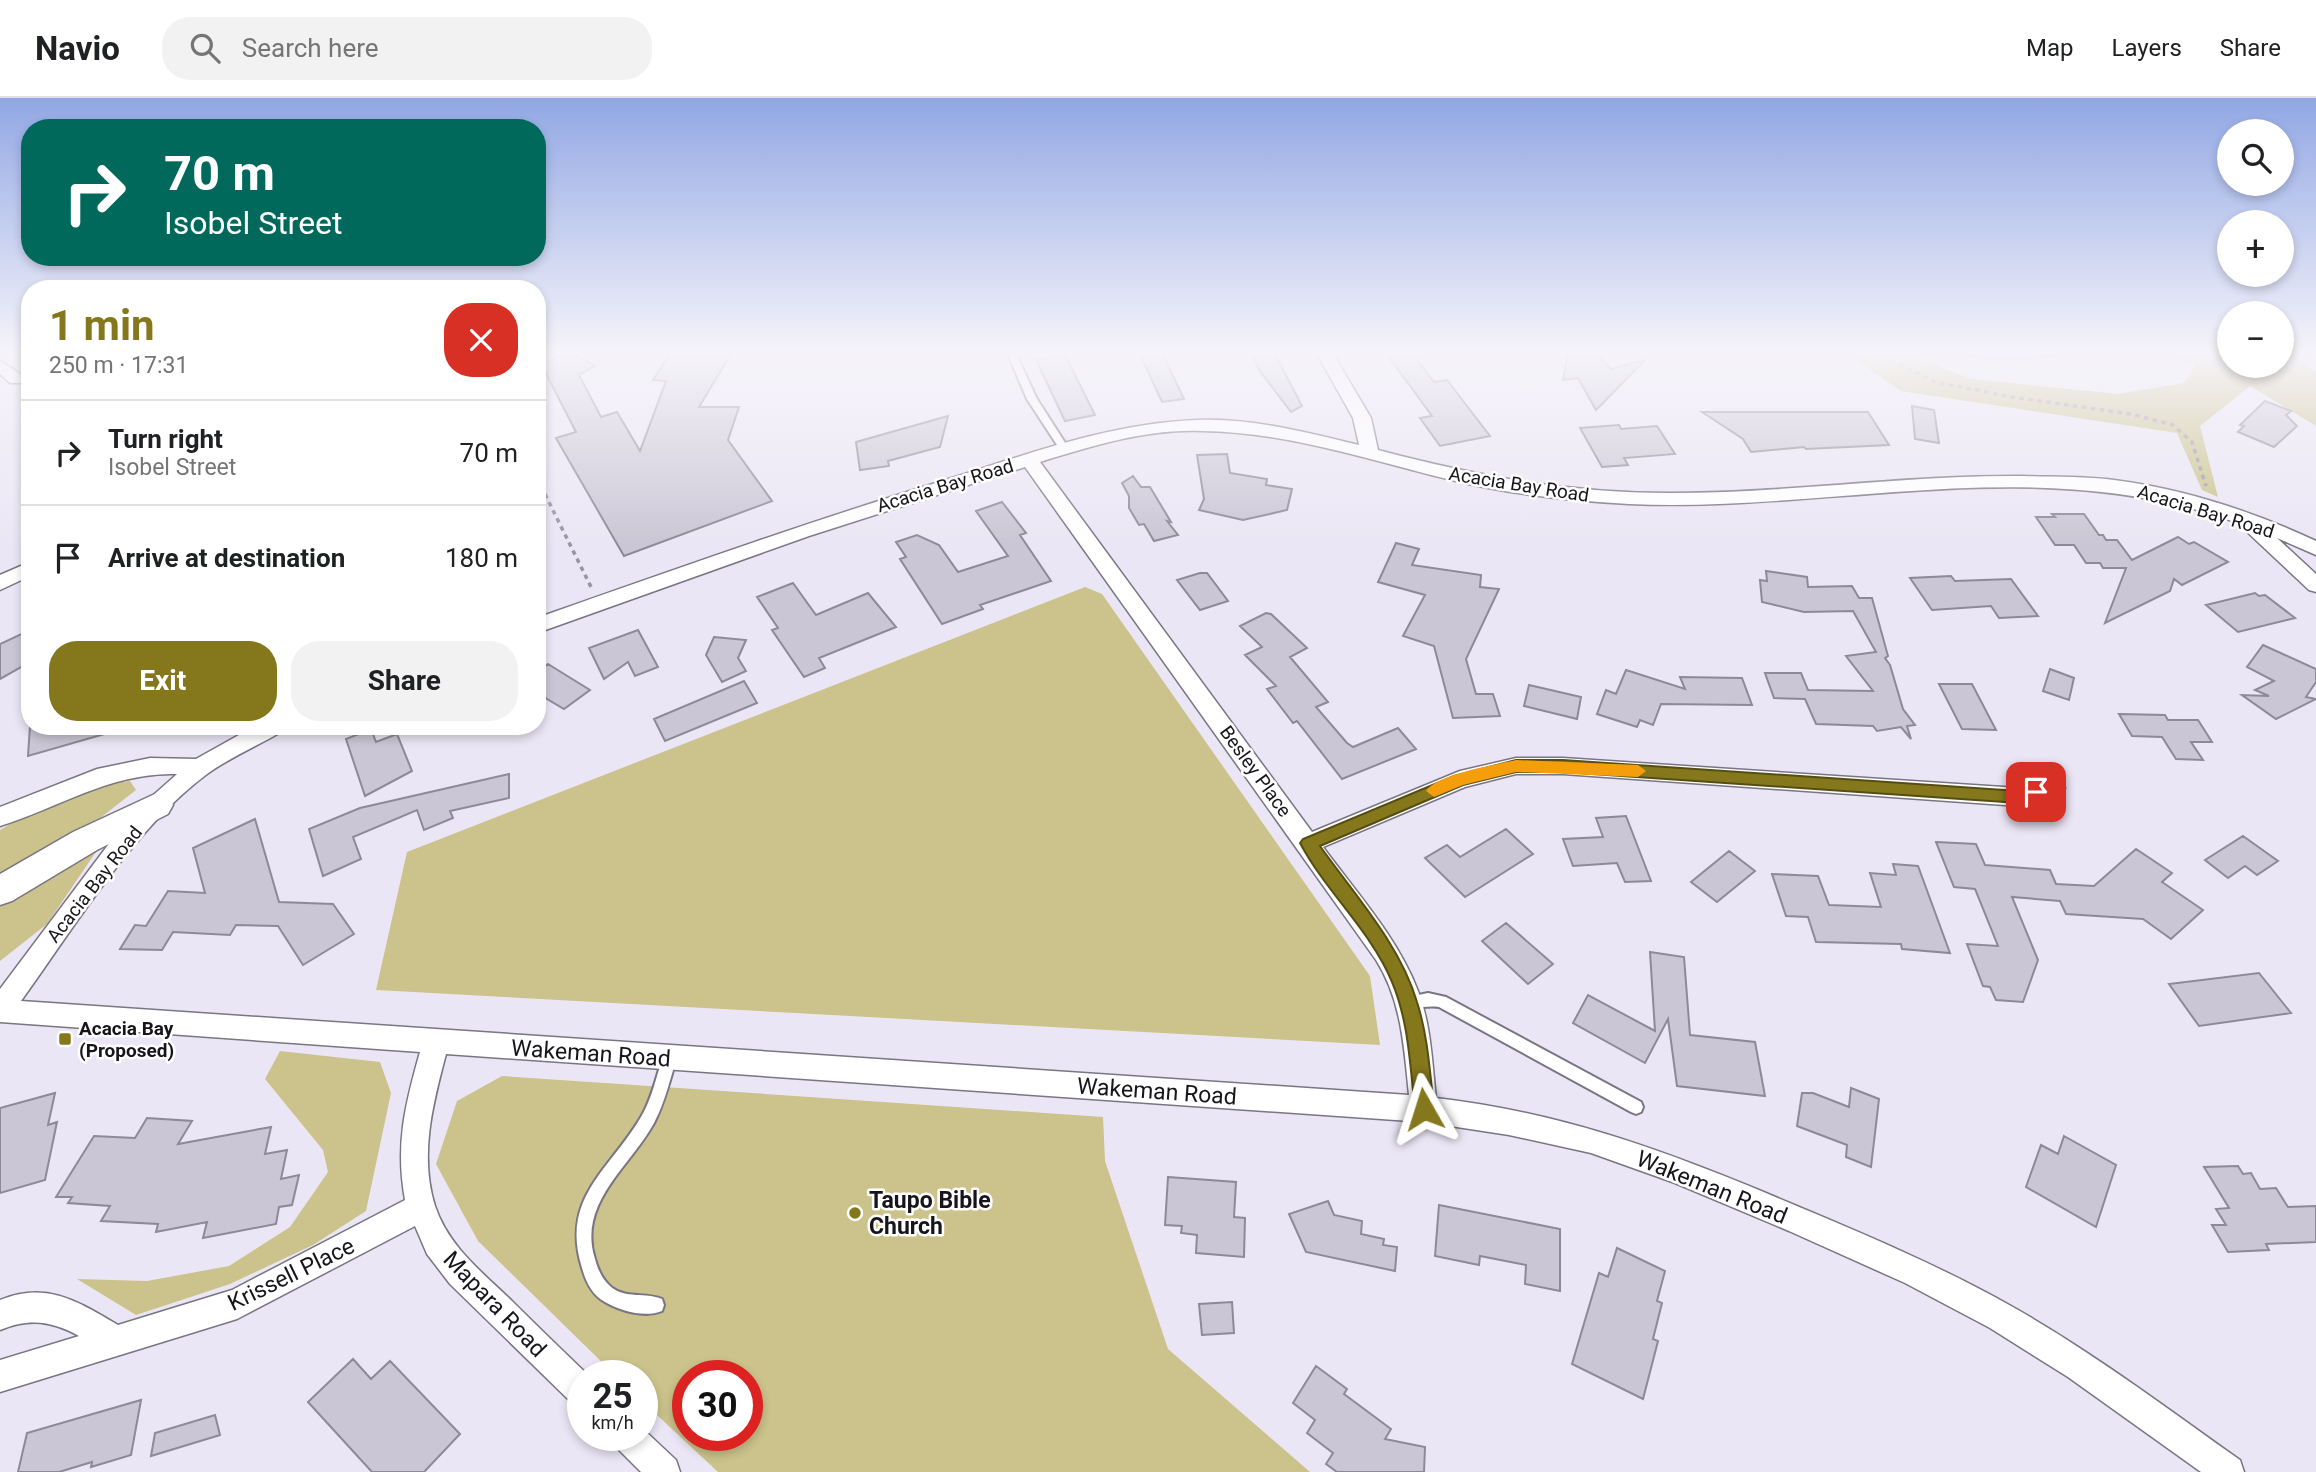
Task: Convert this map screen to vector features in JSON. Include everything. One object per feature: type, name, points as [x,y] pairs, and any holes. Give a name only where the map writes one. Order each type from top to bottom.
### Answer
[{"type":"street","points":[[1361,416],[1370,454]]},
{"type":"street","name":"Acacia Bay Road","points":[[546,623],[865,509],[1064,449],[1154,428],[1198,426],[1274,433],[1490,484],[1613,498],[1708,498],[1990,480],[2120,486],[2245,518],[2316,549]]},
{"type":"street","name":"Besley Place","points":[[1029,460],[1380,944],[1409,1002],[1424,1109]]},
{"type":"street","points":[[2245,518],[2316,585]]},
{"type":"street","points":[[0,583],[21,572]]},
{"type":"street","name":"Acacia Bay Road","points":[[0,1010],[116,852],[157,805],[199,768],[258,735]]},
{"type":"street","points":[[0,817],[130,769],[168,763],[199,768]]},
{"type":"street","points":[[1309,843],[1460,780],[1516,766],[1563,766],[2019,797],[2054,788]]},
{"type":"street","points":[[0,891],[85,841],[157,805]]},
{"type":"street","name":"Wakeman Road","points":[[0,1010],[1424,1109],[1486,1117],[1597,1143],[1712,1185],[1929,1280],[2025,1331],[2118,1391],[2228,1472]]},
{"type":"street","name":"Mapara Road","points":[[436,1041],[414,1134],[414,1170],[421,1207],[438,1244],[461,1273],[567,1376]]},
{"type":"street","name":"Krissell Place","points":[[0,1376],[237,1304],[421,1207]]},
{"type":"street","points":[[0,1315],[43,1304],[58,1309],[116,1341]]},
{"type":"street","points":[[642,1451],[664,1472]]},
{"type":"lane","points":[[1043,416],[1064,449]]},
{"type":"lane","points":[[1409,1002],[1428,999],[1441,1001],[1636,1107]]},
{"type":"lane","points":[[656,1305],[629,1305],[598,1288],[584,1256],[581,1230],[598,1188],[648,1119],[670,1057]]},
{"type":"path","points":[[2139,416],[2173,425],[2192,442],[2214,509]]},
{"type":"path","points":[[546,496],[600,604]]},
{"type":"shaded area","points":[[2066,416],[2212,416],[2200,426],[2218,497],[2202,490],[2177,433]]},
{"type":"shaded area","points":[[2300,416],[2316,416],[2316,426]]},
{"type":"shaded area","points":[[1085,587],[1102,594],[1370,976],[1380,1045],[376,990],[407,852]]},
{"type":"shaded area","points":[[130,781],[136,790],[53,855],[0,880],[0,830],[80,792]]},
{"type":"shaded area","points":[[102,843],[47,924],[0,961],[0,900]]},
{"type":"shaded area","points":[[280,1051],[380,1062],[391,1093],[366,1211],[313,1245],[230,1284],[136,1315],[77,1279],[147,1281],[229,1266],[290,1227],[328,1172],[323,1150],[265,1079]]},
{"type":"shaded area","points":[[502,1076],[1103,1117],[1105,1161],[1168,1349],[1310,1472],[718,1472],[696,1451],[763,1451],[763,1360],[672,1360],[672,1429],[658,1416],[658,1360],[600,1360],[478,1241],[436,1164],[457,1101]]},
{"type":"building","points":[[568,416],[619,416],[640,451],[653,416],[736,416],[728,440],[772,501],[624,556],[556,438],[576,432]]},
{"type":"building","points":[[948,416],[940,447],[888,461],[889,466],[860,470],[856,442]]},
{"type":"building","points":[[1063,416],[1089,416],[1065,421]]},
{"type":"building","points":[[1475,416],[1490,436],[1440,446],[1420,418]]},
{"type":"building","points":[[1708,416],[1871,416],[1889,445],[1804,447],[1751,452],[1743,439]]},
{"type":"building","points":[[1913,416],[1935,416],[1939,443],[1915,439]]},
{"type":"building","points":[[2249,416],[2287,416],[2297,426],[2274,447],[2238,432],[2244,426],[2240,425]]},
{"type":"building","points":[[1619,425],[1621,429],[1657,426],[1675,454],[1624,458],[1628,465],[1602,467],[1580,428]]},
{"type":"building","points":[[1227,454],[1230,473],[1267,479],[1266,485],[1292,489],[1287,510],[1243,520],[1199,510],[1204,499],[1197,455]]},
{"type":"building","points":[[1133,476],[1141,487],[1150,487],[1171,522],[1167,521],[1178,535],[1154,541],[1144,524],[1139,525],[1129,508],[1129,496],[1122,483]]},
{"type":"building","points":[[1002,502],[1026,533],[1020,535],[1051,581],[980,605],[983,609],[942,624],[900,559],[906,557],[896,542],[917,535],[939,545],[958,572],[1008,556],[976,511]]},
{"type":"building","points":[[2052,514],[2084,514],[2099,535],[2103,535],[2106,540],[2117,540],[2132,560],[2178,537],[2189,544],[2194,542],[2228,562],[2182,585],[2174,579],[2170,591],[2105,623],[2126,568],[2103,568],[2100,563],[2086,563],[2074,545],[2055,545],[2036,517],[2055,517]]},
{"type":"building","points":[[1396,543],[1419,549],[1412,565],[1481,575],[1480,587],[1499,589],[1466,659],[1476,694],[1493,694],[1500,716],[1453,718],[1434,646],[1403,636],[1425,595],[1378,582]]},
{"type":"building","points":[[1766,571],[1807,577],[1808,587],[1852,586],[1859,598],[1872,598],[1888,656],[1885,658],[1890,665],[1903,709],[1915,725],[1907,726],[1911,739],[1901,727],[1877,731],[1873,726],[1816,724],[1805,699],[1774,698],[1765,673],[1801,673],[1808,690],[1873,691],[1846,656],[1876,652],[1853,611],[1804,612],[1762,602],[1760,580],[1767,581]]},
{"type":"building","points":[[1207,573],[1228,601],[1200,610],[1177,580]]},
{"type":"building","points":[[1951,576],[1955,581],[2011,579],[2038,616],[1999,618],[1991,606],[1932,610],[1910,578]]},
{"type":"building","points":[[793,583],[816,615],[868,593],[896,627],[819,658],[825,668],[804,677],[772,630],[778,628],[757,597]]},
{"type":"building","points":[[2255,593],[2259,596],[2265,595],[2295,618],[2238,632],[2206,605]]},
{"type":"building","points":[[1266,613],[1271,614],[1307,648],[1290,657],[1328,702],[1316,707],[1347,743],[1353,747],[1398,728],[1416,749],[1342,779],[1297,721],[1293,723],[1267,689],[1276,686],[1245,655],[1262,647],[1240,626]]},
{"type":"building","points":[[638,630],[658,667],[635,676],[628,662],[604,679],[589,648]]},
{"type":"building","points":[[21,634],[21,667],[0,679],[0,644]]},
{"type":"building","points":[[714,637],[746,640],[738,658],[746,671],[722,682],[706,655]]},
{"type":"building","points":[[2263,645],[2316,669],[2316,682],[2306,697],[2316,699],[2276,719],[2242,695],[2269,696],[2255,690],[2274,681],[2247,667]]},
{"type":"building","points":[[548,664],[590,690],[564,709],[546,698]]},
{"type":"building","points":[[2050,669],[2074,678],[2069,700],[2043,691]]},
{"type":"building","points":[[1626,670],[1685,689],[1680,677],[1742,678],[1752,705],[1661,704],[1653,725],[1640,720],[1637,727],[1597,714],[1606,690],[1616,694]]},
{"type":"building","points":[[744,681],[757,703],[665,741],[654,719]]},
{"type":"building","points":[[1939,684],[1972,684],[1996,730],[1962,729]]},
{"type":"building","points":[[1529,685],[1581,697],[1577,719],[1524,706]]},
{"type":"building","points":[[2119,714],[2165,715],[2168,720],[2198,720],[2212,742],[2191,742],[2203,760],[2176,759],[2162,737],[2132,736]]},
{"type":"building","points":[[29,735],[101,735],[28,756]]},
{"type":"building","points":[[356,735],[373,735],[376,742],[397,735],[412,771],[365,796],[346,739]]},
{"type":"building","points":[[509,774],[509,798],[450,811],[453,818],[424,830],[417,810],[353,837],[361,859],[323,876],[309,829],[360,808]]},
{"type":"building","points":[[1626,816],[1651,881],[1625,882],[1617,863],[1573,866],[1563,839],[1603,837],[1596,818]]},
{"type":"building","points":[[255,819],[279,902],[333,904],[354,934],[303,965],[278,926],[236,925],[230,935],[173,932],[162,950],[120,949],[135,925],[146,926],[168,891],[205,893],[193,848]]},
{"type":"building","points":[[1506,829],[1533,854],[1465,897],[1425,858],[1447,845],[1460,857]]},
{"type":"building","points":[[2243,836],[2278,861],[2257,875],[2245,866],[2228,878],[2205,860]]},
{"type":"building","points":[[1936,842],[1976,844],[1985,865],[2050,870],[2056,884],[2094,886],[2136,849],[2172,873],[2162,882],[2203,910],[2171,939],[2143,919],[2066,914],[2060,901],[2012,897],[2038,960],[2023,1002],[1996,1000],[1990,987],[1983,986],[1967,944],[1998,946],[1975,889],[1954,887]]},
{"type":"building","points":[[1729,851],[1755,871],[1717,902],[1691,882]]},
{"type":"building","points":[[1893,864],[1918,866],[1950,953],[1902,949],[1901,944],[1816,942],[1808,917],[1786,916],[1772,874],[1818,876],[1829,905],[1881,907],[1870,873],[1896,875]]},
{"type":"building","points":[[1506,923],[1553,964],[1528,984],[1482,941]]},
{"type":"building","points":[[1650,952],[1684,957],[1690,1035],[1755,1042],[1765,1096],[1677,1086],[1668,1019],[1645,1063],[1573,1023],[1588,995],[1655,1031]]},
{"type":"building","points":[[2259,973],[2291,1013],[2199,1026],[2169,984]]},
{"type":"building","points":[[1851,1088],[1879,1099],[1871,1167],[1846,1157],[1847,1145],[1797,1126],[1802,1093],[1813,1093],[1849,1107]]},
{"type":"building","points":[[55,1093],[48,1125],[57,1122],[45,1180],[0,1193],[0,1108]]},
{"type":"building","points":[[147,1118],[192,1121],[178,1144],[271,1127],[265,1154],[287,1150],[281,1179],[299,1175],[292,1205],[279,1207],[276,1224],[203,1238],[207,1222],[156,1232],[158,1224],[101,1221],[110,1206],[68,1203],[72,1197],[56,1197],[94,1136],[135,1138]]},
{"type":"building","points":[[2064,1136],[2116,1165],[2096,1227],[2026,1187],[2041,1145],[2058,1154]]},
{"type":"building","points":[[2238,1166],[2243,1174],[2251,1173],[2260,1189],[2276,1188],[2288,1207],[2316,1206],[2316,1242],[2266,1244],[2269,1250],[2228,1252],[2212,1225],[2226,1225],[2216,1209],[2229,1208],[2204,1167]]},
{"type":"building","points":[[1168,1177],[1236,1182],[1234,1217],[1245,1218],[1244,1257],[1196,1253],[1197,1235],[1181,1233],[1182,1226],[1165,1225]]},
{"type":"building","points":[[1328,1201],[1334,1215],[1362,1221],[1361,1234],[1384,1239],[1383,1245],[1397,1247],[1395,1271],[1306,1252],[1289,1214]]},
{"type":"building","points":[[1439,1205],[1560,1229],[1560,1291],[1525,1284],[1526,1265],[1480,1256],[1479,1265],[1435,1256]]},
{"type":"building","points":[[1617,1248],[1665,1271],[1657,1301],[1662,1303],[1653,1339],[1658,1341],[1643,1399],[1572,1364],[1599,1273],[1608,1277]]},
{"type":"building","points":[[1232,1302],[1234,1333],[1202,1335],[1199,1304]]},
{"type":"building","points":[[353,1359],[371,1379],[390,1361],[460,1434],[424,1472],[372,1472],[308,1402]]},
{"type":"building","points":[[1316,1366],[1347,1389],[1344,1394],[1391,1429],[1385,1439],[1425,1447],[1424,1472],[1337,1472],[1326,1464],[1333,1453],[1307,1433],[1315,1420],[1293,1403]]},
{"type":"building","points":[[141,1400],[131,1455],[91,1467],[92,1462],[59,1472],[18,1472],[27,1433]]},
{"type":"building","points":[[215,1415],[220,1435],[151,1456],[155,1433]]},
{"type":"slow traffic","points":[[1434,791],[1460,780],[1516,766],[1638,771]]},
{"type":"place","name":"Acacia Bay (Proposed)","points":[[65,1039]]},
{"type":"place","name":"Taupo Bible Church","points":[[855,1213]]},
{"type":"route","points":[[1424,1109],[1409,1002],[1399,978],[1380,944],[1309,843],[1460,780],[1516,766],[1563,766],[2019,797],[2036,792]]}]
